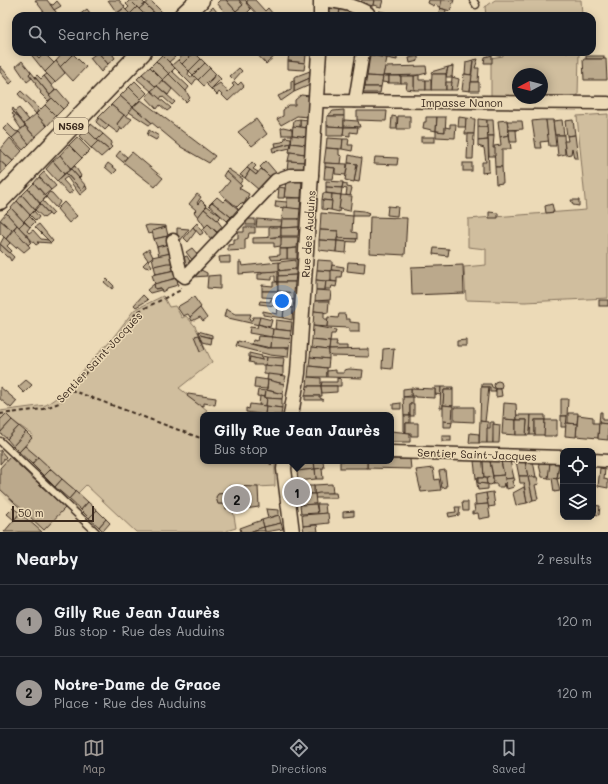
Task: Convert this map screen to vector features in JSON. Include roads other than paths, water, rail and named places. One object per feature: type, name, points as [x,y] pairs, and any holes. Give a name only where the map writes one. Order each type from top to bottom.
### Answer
[{"type":"main road","points":[[187,12],[200,0]]},
{"type":"main road","name":"N569","points":[[0,200],[138,56]]},
{"type":"street","points":[[321,12],[321,0],[342,2],[360,8],[366,12]]},
{"type":"street","name":"Rue des Auduins","points":[[292,412],[298,373],[319,56]]},
{"type":"street","points":[[355,101],[362,56]]},
{"type":"street","name":"Impasse Nanon","points":[[317,100],[608,103]]},
{"type":"street","points":[[173,240],[181,274],[185,277],[276,180],[290,175],[312,175]]},
{"type":"street","name":"Sentier Saint-Jacques","points":[[394,452],[560,458]]},
{"type":"street","points":[[596,460],[608,461]]},
{"type":"street","points":[[285,464],[292,532]]},
{"type":"lane","points":[[0,441],[96,532]]},
{"type":"place","name":"Gilly Rue Jean Jaurès","points":[[297,492]]},
{"type":"place","name":"Notre-Dame de Grace","points":[[237,499]]}]
